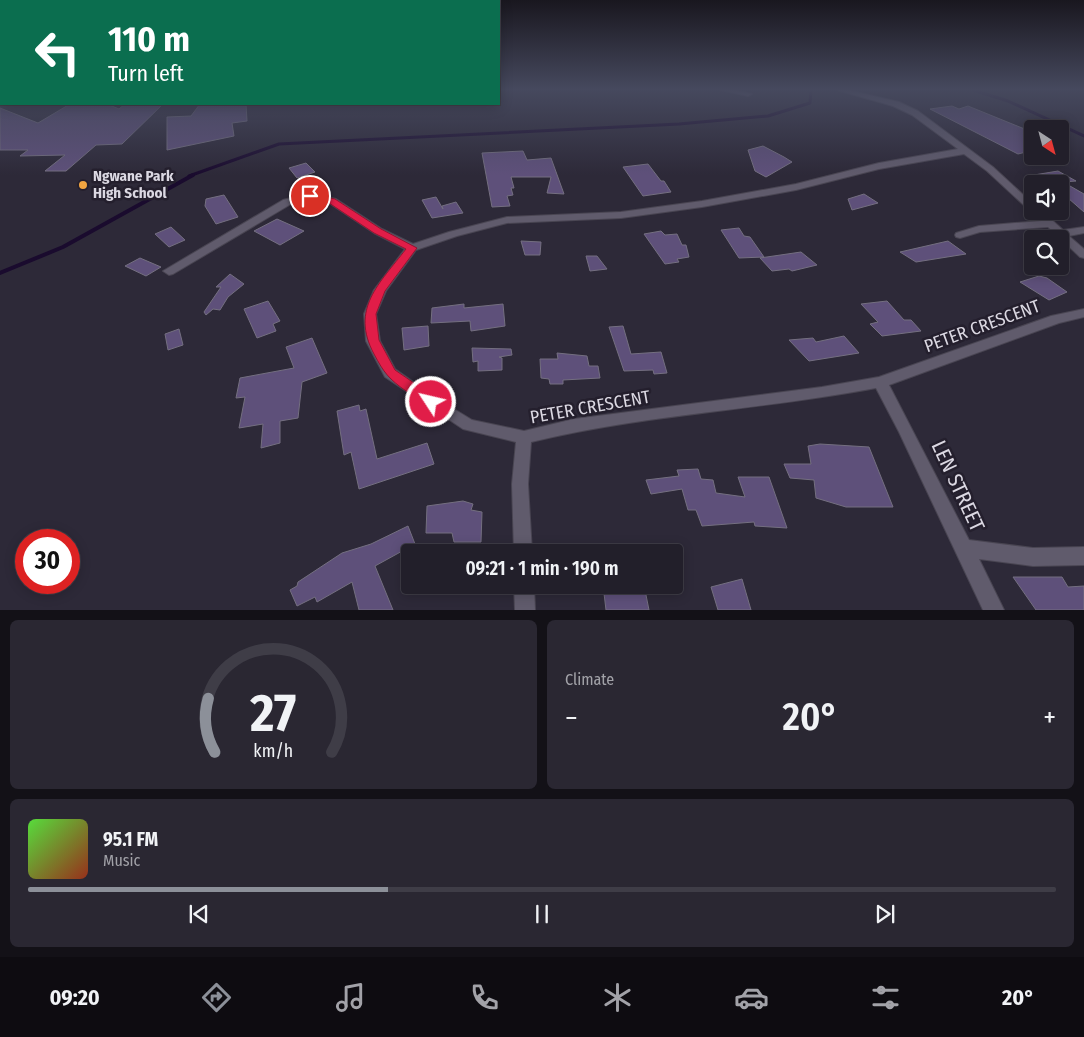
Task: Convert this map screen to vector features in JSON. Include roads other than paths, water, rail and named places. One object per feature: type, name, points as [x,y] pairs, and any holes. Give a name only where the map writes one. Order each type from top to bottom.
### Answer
[{"type":"street","points":[[923,118],[990,169],[1024,201]]},
{"type":"street","points":[[169,271],[286,202],[305,197],[332,201],[378,231],[412,248],[452,234],[507,220],[621,215],[702,204],[796,187],[879,166],[964,151]]},
{"type":"street","points":[[1046,220],[1056,230]]},
{"type":"street","points":[[960,234],[979,229],[1050,224]]},
{"type":"street","points":[[1069,232],[1084,230]]},
{"type":"street","points":[[1069,242],[1084,255]]},
{"type":"street","name":"PETER CRESCENT","points":[[412,248],[380,290],[370,314],[373,340],[390,373],[468,425],[524,437],[574,425],[822,393],[880,382],[1056,319],[1084,313]]},
{"type":"street","name":"LEN STREET","points":[[880,382],[906,430],[962,548],[994,610]]},
{"type":"street","points":[[523,544],[520,484],[524,437]]},
{"type":"street","points":[[962,548],[1033,557],[1084,556]]},
{"type":"street","points":[[524,594],[525,610]]},
{"type":"waterway","points":[[189,176],[279,144],[679,124],[741,118]]},
{"type":"waterway","points":[[1046,118],[1084,136]]},
{"type":"waterway","points":[[0,273],[63,247],[193,175]]},
{"type":"place","name":"Ngwane Park High School","points":[[83,185]]}]
